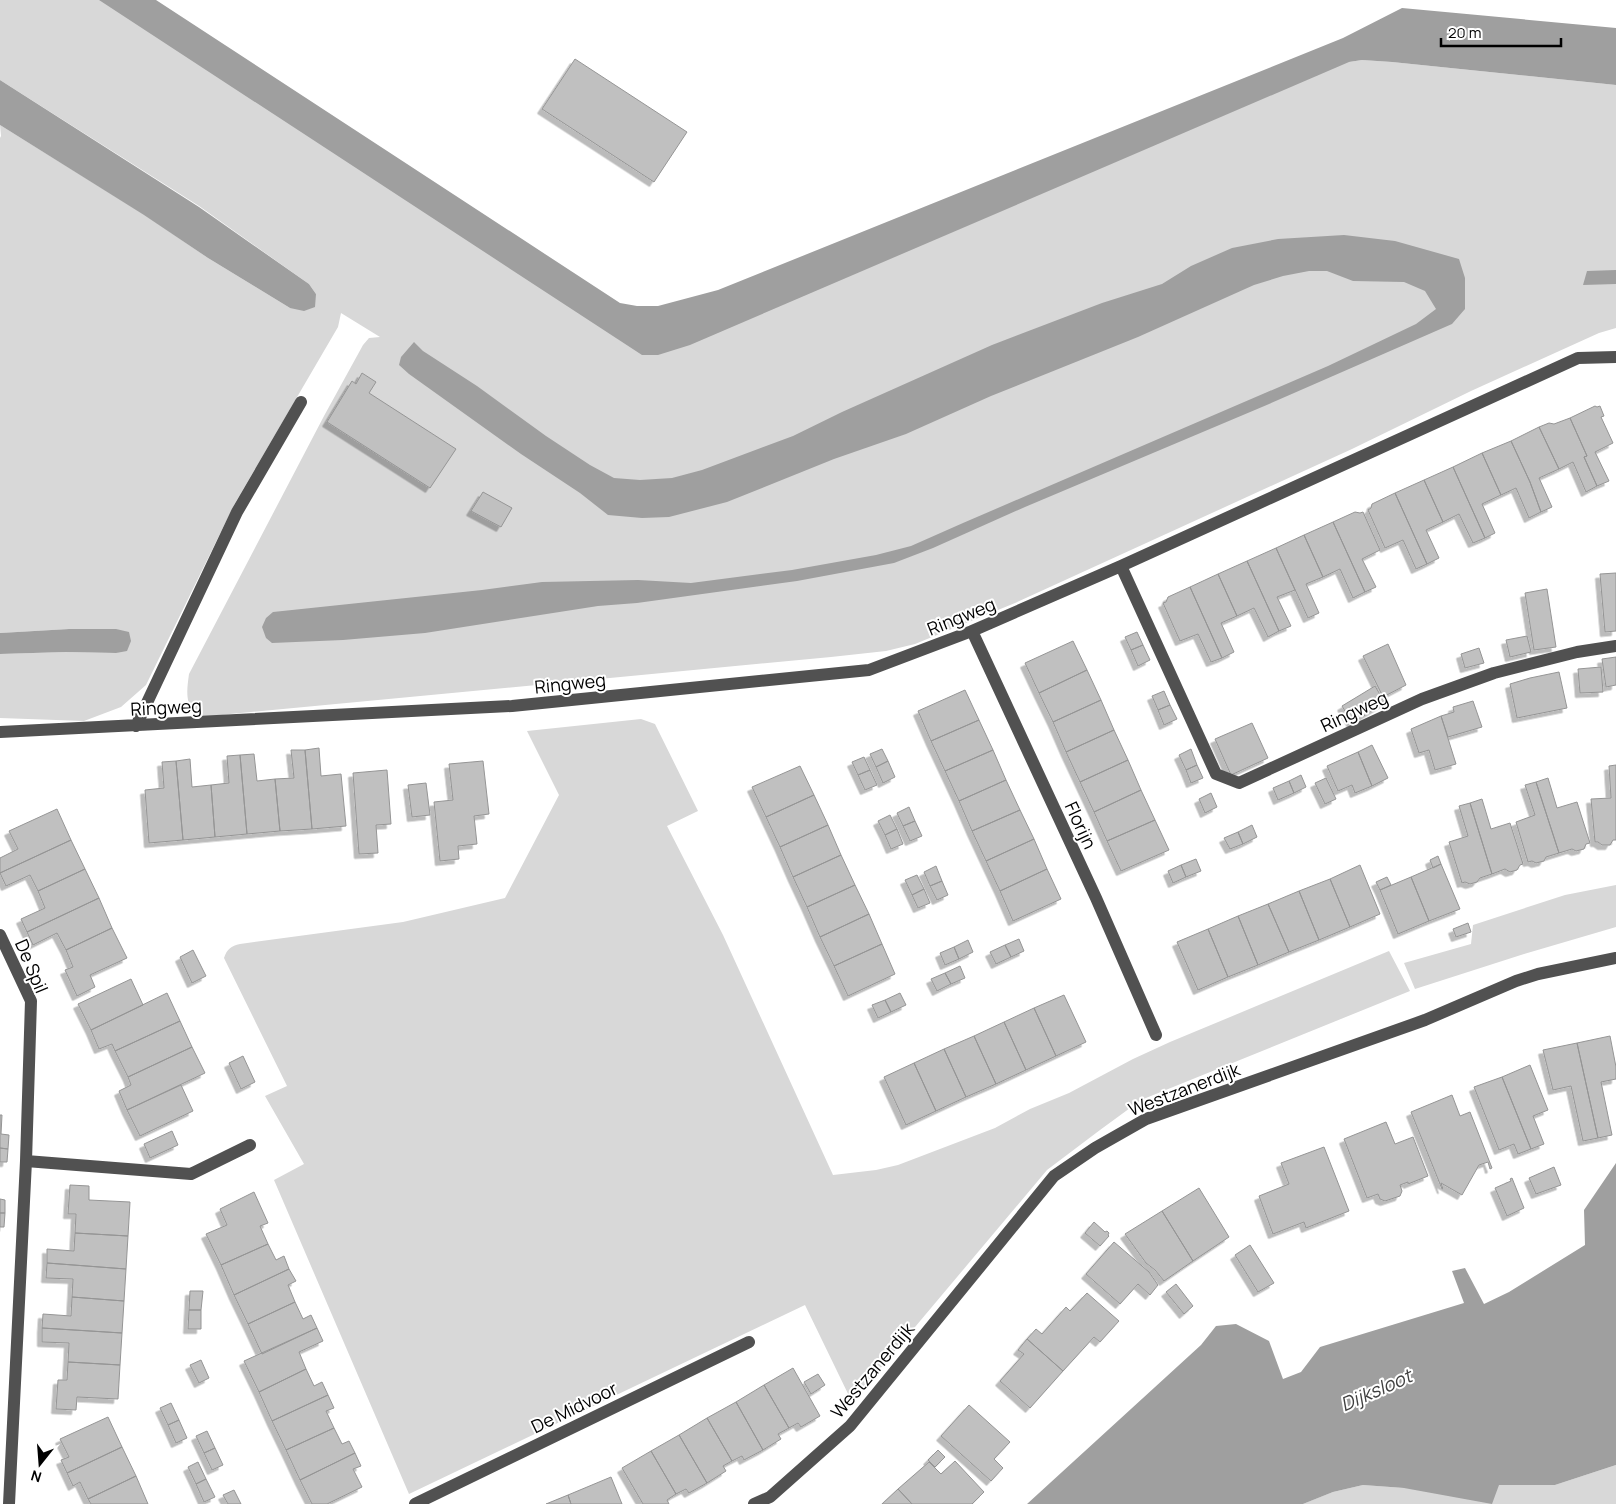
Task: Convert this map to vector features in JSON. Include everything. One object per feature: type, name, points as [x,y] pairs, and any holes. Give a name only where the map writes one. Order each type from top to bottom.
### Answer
[{"type":"street","name":"Ringweg","points":[[0,732],[512,706],[869,670],[972,632],[1122,566],[1578,358],[1616,357]]},
{"type":"street","points":[[136,726],[237,512],[301,402]]},
{"type":"street","name":"Ringweg","points":[[1122,566],[1216,774],[1239,783],[1422,699],[1485,676],[1577,652],[1616,646]]},
{"type":"street","name":"Florijn","points":[[972,632],[1092,889],[1156,1035]]},
{"type":"street","name":"De Spil","points":[[0,936],[31,1001],[26,1161],[9,1504]]},
{"type":"street","name":"Westzanerdijk","points":[[754,1504],[770,1497],[850,1426],[1054,1176],[1095,1148],[1146,1119],[1425,1020],[1516,981],[1538,974],[1616,958]]},
{"type":"street","points":[[26,1161],[191,1174],[250,1144]]},
{"type":"street","name":"De Midvoor","points":[[415,1504],[749,1342]]},
{"type":"shaded area","points":[[0,0],[128,0],[655,336],[1344,46],[1349,62],[1362,60],[1392,62],[1616,85],[1616,328],[1599,333],[1471,391],[1352,449],[1015,603],[915,644],[886,651],[831,657],[207,717],[194,714],[188,700],[189,674],[363,345],[369,338],[380,337],[341,313],[338,327],[234,505],[146,685],[121,707],[84,721],[0,718],[0,654],[116,653],[116,629],[69,629],[0,633],[0,125],[290,308],[316,294],[309,284],[199,206],[0,80]]},
{"type":"shaded area","points":[[641,719],[655,724],[698,811],[667,826],[723,935],[833,1175],[876,1170],[898,1165],[995,1128],[1030,1109],[1069,1093],[1133,1059],[1170,1042],[1389,951],[1410,991],[1141,1100],[1100,1130],[1047,1170],[852,1402],[805,1305],[409,1494],[274,1180],[304,1164],[265,1096],[287,1086],[224,958],[230,948],[240,944],[403,922],[505,898],[559,795],[527,731]]},
{"type":"shaded area","points":[[1616,885],[1616,927],[1415,989],[1404,963],[1471,944],[1473,925],[1565,895]]},
{"type":"shaded area","points":[[1616,1465],[1616,1504],[1303,1504],[1333,1492],[1363,1485],[1404,1488],[1555,1485]]},
{"type":"water","points":[[99,0],[156,0],[620,303],[637,306],[658,306],[718,290],[1343,38],[1402,8],[1616,28],[1616,85],[1392,62],[1362,60],[1349,62],[690,345],[658,355],[642,355]]},
{"type":"water","points":[[0,80],[199,207],[309,284],[316,294],[315,307],[304,311],[290,308],[0,125]]},
{"type":"water","points":[[1344,235],[1395,241],[1459,259],[1465,278],[1465,309],[1452,324],[933,548],[894,563],[797,581],[637,603],[598,606],[425,633],[343,640],[272,643],[266,638],[262,627],[266,618],[273,612],[542,582],[638,580],[691,583],[792,570],[876,555],[911,546],[1328,366],[1416,324],[1436,309],[1425,291],[1404,282],[1353,281],[1327,271],[1309,271],[1283,276],[1254,285],[1138,337],[991,396],[906,434],[834,459],[727,502],[669,517],[642,518],[608,515],[580,493],[521,454],[409,374],[399,365],[401,357],[414,342],[423,351],[477,386],[546,436],[590,465],[614,478],[640,480],[672,478],[702,470],[793,436],[992,345],[1102,303],[1162,284],[1191,266],[1232,248],[1278,239]]},
{"type":"water","points":[[1616,270],[1616,284],[1583,285],[1587,271]]},
{"type":"water","points":[[69,629],[116,629],[129,632],[131,641],[127,651],[116,653],[0,654],[0,633]]},
{"type":"water","name":"Dijksloot","points":[[1616,1163],[1616,1465],[1555,1485],[1499,1485],[1492,1504],[1404,1488],[1363,1485],[1333,1492],[1303,1504],[1027,1504],[1201,1345],[1216,1326],[1236,1324],[1269,1341],[1283,1379],[1301,1372],[1320,1347],[1464,1303],[1452,1271],[1465,1268],[1484,1304],[1509,1292],[1585,1245],[1584,1210]]},
{"type":"building","points":[[575,59],[687,132],[654,182],[542,109]]},
{"type":"building","points":[[362,373],[376,382],[369,393],[456,449],[430,488],[327,422],[352,381],[356,384]]},
{"type":"building","points":[[1595,406],[1600,406],[1604,416],[1601,417],[1613,443],[1595,452],[1609,481],[1597,486],[1584,457],[1587,456],[1570,418]]},
{"type":"building","points":[[1570,418],[1587,456],[1584,457],[1597,486],[1586,492],[1573,462],[1559,469],[1539,427]]},
{"type":"building","points":[[1539,427],[1559,469],[1539,478],[1552,507],[1541,512],[1530,482],[1511,441]]},
{"type":"building","points":[[1511,441],[1530,482],[1541,512],[1529,518],[1516,488],[1501,495],[1482,453]]},
{"type":"building","points":[[1482,453],[1501,495],[1482,504],[1495,533],[1485,538],[1453,467]]},
{"type":"building","points":[[1453,467],[1485,538],[1473,543],[1459,514],[1443,522],[1424,480]]},
{"type":"building","points":[[1424,480],[1443,522],[1426,530],[1439,558],[1427,564],[1395,493]]},
{"type":"building","points":[[483,492],[512,508],[501,527],[471,511]]},
{"type":"building","points":[[1395,493],[1427,564],[1416,569],[1403,540],[1385,548],[1368,510],[1372,504]]},
{"type":"building","points":[[1355,512],[1363,512],[1380,550],[1362,559],[1376,587],[1365,592],[1333,522]]},
{"type":"building","points":[[1333,522],[1365,592],[1353,598],[1340,569],[1323,577],[1304,535]]},
{"type":"building","points":[[1304,535],[1323,577],[1306,584],[1319,613],[1308,618],[1276,548]]},
{"type":"building","points":[[1276,548],[1295,590],[1277,597],[1291,626],[1279,631],[1247,561]]},
{"type":"building","points":[[1247,561],[1279,631],[1268,637],[1254,608],[1237,616],[1218,574]]},
{"type":"building","points":[[1616,573],[1616,631],[1605,632],[1600,574]]},
{"type":"building","points":[[1218,574],[1237,616],[1221,623],[1234,652],[1222,658],[1190,587]]},
{"type":"building","points":[[1190,587],[1222,658],[1211,662],[1198,634],[1180,641],[1163,603],[1166,602],[1168,597]]},
{"type":"building","points":[[1547,589],[1556,647],[1534,650],[1525,593]]},
{"type":"building","points":[[1137,632],[1143,645],[1131,650],[1125,637]]},
{"type":"building","points":[[1527,636],[1531,652],[1510,657],[1506,640]]},
{"type":"building","points":[[1073,641],[1087,670],[1039,693],[1025,663]]},
{"type":"building","points":[[1388,644],[1406,685],[1383,697],[1363,656]]},
{"type":"building","points":[[1143,645],[1150,660],[1138,666],[1131,650]]},
{"type":"building","points":[[1479,648],[1484,663],[1465,668],[1461,654]]},
{"type":"building","points":[[1616,657],[1616,685],[1606,687],[1602,659]]},
{"type":"building","points":[[1601,667],[1603,692],[1580,693],[1578,669]]},
{"type":"building","points":[[1087,670],[1101,700],[1053,722],[1039,693]]},
{"type":"building","points":[[1559,672],[1567,708],[1517,718],[1510,684]]},
{"type":"building","points":[[1375,686],[1385,703],[1352,723],[1342,706]]},
{"type":"building","points":[[965,690],[979,720],[931,741],[918,711]]},
{"type":"building","points":[[1164,691],[1170,705],[1158,710],[1152,696]]},
{"type":"building","points":[[1101,700],[1114,730],[1066,752],[1053,722]]},
{"type":"building","points":[[1473,701],[1482,727],[1448,737],[1441,716],[1454,712],[1453,707]]},
{"type":"building","points":[[1170,705],[1177,719],[1164,725],[1158,710]]},
{"type":"building","points":[[1441,716],[1456,764],[1435,770],[1429,750],[1419,753],[1411,729]]},
{"type":"building","points":[[979,720],[993,750],[945,771],[931,741]]},
{"type":"building","points":[[1252,723],[1268,758],[1231,775],[1215,739]]},
{"type":"building","points":[[1114,730],[1128,760],[1080,782],[1066,752]]},
{"type":"building","points":[[1372,745],[1388,778],[1372,786],[1358,752]]},
{"type":"building","points":[[319,748],[321,776],[341,774],[346,826],[312,829],[305,750]]},
{"type":"building","points":[[882,749],[888,761],[876,767],[870,754]]},
{"type":"building","points":[[1191,749],[1197,765],[1186,770],[1179,755]]},
{"type":"building","points":[[291,750],[305,750],[312,829],[280,831],[275,779],[294,778]]},
{"type":"building","points":[[993,750],[1006,780],[959,801],[945,771]]},
{"type":"building","points":[[1358,752],[1372,786],[1355,793],[1352,785],[1338,791],[1327,766]]},
{"type":"building","points":[[254,754],[257,781],[275,779],[280,831],[247,834],[240,755]]},
{"type":"building","points":[[240,755],[247,834],[215,837],[211,785],[229,783],[227,756]]},
{"type":"building","points":[[864,757],[870,770],[858,775],[852,762]]},
{"type":"building","points":[[190,759],[192,787],[211,785],[215,837],[183,840],[176,761]]},
{"type":"building","points":[[1128,760],[1141,790],[1094,812],[1080,782]]},
{"type":"building","points":[[176,761],[183,840],[149,843],[145,790],[164,788],[162,762]]},
{"type":"building","points":[[483,761],[489,814],[474,816],[477,844],[458,846],[459,859],[440,861],[434,802],[453,800],[449,764]]},
{"type":"building","points":[[888,761],[895,777],[883,783],[876,767]]},
{"type":"building","points":[[1197,765],[1203,778],[1191,783],[1186,770]]},
{"type":"building","points":[[1616,765],[1616,840],[1613,840],[1610,845],[1602,845],[1595,842],[1591,799],[1611,798],[1609,766]]},
{"type":"building","points":[[800,766],[814,795],[766,817],[752,787]]},
{"type":"building","points":[[387,770],[391,824],[376,825],[378,853],[359,854],[353,773]]},
{"type":"building","points":[[870,770],[877,785],[865,790],[858,775]]},
{"type":"building","points":[[1301,775],[1306,787],[1294,793],[1289,781]]},
{"type":"building","points":[[1326,778],[1336,799],[1325,804],[1315,783]]},
{"type":"building","points":[[1548,778],[1557,808],[1577,802],[1590,843],[1586,844],[1584,849],[1576,851],[1572,849],[1559,853],[1536,782]]},
{"type":"building","points":[[1006,780],[1020,810],[972,831],[959,801]]},
{"type":"building","points":[[1289,781],[1294,793],[1278,800],[1273,788]]},
{"type":"building","points":[[1536,782],[1559,853],[1546,857],[1544,861],[1536,863],[1528,862],[1516,822],[1535,815],[1525,785]]},
{"type":"building","points":[[426,783],[430,815],[412,817],[408,785]]},
{"type":"building","points":[[1141,790],[1155,820],[1107,841],[1094,812]]},
{"type":"building","points":[[1211,793],[1217,807],[1205,813],[1199,799]]},
{"type":"building","points":[[814,795],[828,825],[780,847],[766,817]]},
{"type":"building","points":[[1482,799],[1491,829],[1510,823],[1523,864],[1517,870],[1510,872],[1505,869],[1492,874],[1470,803]]},
{"type":"building","points":[[1470,803],[1492,874],[1470,884],[1462,883],[1449,842],[1468,836],[1459,806]]},
{"type":"building","points":[[909,807],[915,821],[903,826],[897,813]]},
{"type":"building","points":[[57,809],[71,840],[0,873],[0,858],[18,849],[9,831]]},
{"type":"building","points":[[1020,810],[1034,839],[986,861],[972,831]]},
{"type":"building","points":[[890,815],[897,829],[885,835],[878,821]]},
{"type":"building","points":[[1155,820],[1169,850],[1121,871],[1107,841]]},
{"type":"building","points":[[915,821],[922,836],[910,841],[903,826]]},
{"type":"building","points":[[828,825],[841,855],[793,877],[780,847]]},
{"type":"building","points":[[1252,825],[1257,837],[1243,844],[1238,832]]},
{"type":"building","points":[[897,829],[903,844],[891,849],[885,835]]},
{"type":"building","points":[[1238,832],[1243,844],[1230,849],[1224,838]]},
{"type":"building","points":[[1034,839],[1047,869],[1000,891],[986,861]]},
{"type":"building","points":[[71,840],[85,869],[38,891],[30,875],[6,886],[0,873]]},
{"type":"building","points":[[841,855],[855,885],[807,907],[793,877]]},
{"type":"building","points":[[1438,856],[1441,864],[1433,868],[1430,860]]},
{"type":"building","points":[[1196,859],[1201,871],[1186,877],[1181,865]]},
{"type":"building","points":[[1441,864],[1460,909],[1429,921],[1411,877]]},
{"type":"building","points":[[1181,865],[1186,877],[1173,883],[1168,871]]},
{"type":"building","points":[[1360,865],[1380,914],[1350,927],[1330,879]]},
{"type":"building","points":[[936,866],[942,881],[930,886],[924,872]]},
{"type":"building","points":[[85,869],[99,898],[27,932],[21,919],[45,908],[38,891]]},
{"type":"building","points":[[1047,869],[1061,899],[1013,921],[1000,891]]},
{"type":"building","points":[[917,875],[924,889],[912,895],[905,880]]},
{"type":"building","points":[[1387,877],[1391,885],[1380,890],[1376,882]]},
{"type":"building","points":[[1411,877],[1429,921],[1398,934],[1380,890]]},
{"type":"building","points":[[1330,879],[1350,927],[1319,940],[1299,891]]},
{"type":"building","points":[[942,881],[948,895],[937,900],[930,886]]},
{"type":"building","points":[[855,885],[869,914],[820,937],[807,907]]},
{"type":"building","points":[[924,889],[930,903],[918,908],[912,895]]},
{"type":"building","points":[[1299,891],[1319,940],[1289,952],[1268,904]]},
{"type":"building","points":[[99,898],[112,928],[66,950],[57,933],[33,945],[27,932]]},
{"type":"building","points":[[1268,904],[1289,952],[1258,965],[1238,916]]},
{"type":"building","points":[[869,914],[882,944],[834,966],[820,937]]},
{"type":"building","points":[[1238,916],[1258,965],[1228,977],[1208,929]]},
{"type":"building","points":[[1468,923],[1471,932],[1456,937],[1453,929]]},
{"type":"building","points":[[112,928],[127,958],[90,975],[95,987],[77,996],[65,970],[73,967],[66,950]]},
{"type":"building","points":[[1208,929],[1228,977],[1198,990],[1177,942]]},
{"type":"building","points":[[1019,939],[1024,951],[1011,957],[1005,945]]},
{"type":"building","points":[[968,940],[973,952],[959,959],[954,947]]},
{"type":"building","points":[[882,944],[895,974],[848,996],[834,966]]},
{"type":"building","points":[[1005,945],[1011,957],[996,964],[990,952]]},
{"type":"building","points":[[954,947],[959,959],[945,965],[940,953]]},
{"type":"building","points":[[193,950],[206,976],[192,983],[180,957]]},
{"type":"building","points":[[960,966],[965,978],[951,984],[945,973]]},
{"type":"building","points":[[945,973],[951,984],[937,991],[931,979]]},
{"type":"building","points":[[131,979],[143,1005],[91,1030],[78,1004]]},
{"type":"building","points":[[167,993],[180,1021],[115,1051],[112,1044],[99,1049],[91,1030]]},
{"type":"building","points":[[900,993],[906,1005],[891,1012],[885,1000]]},
{"type":"building","points":[[1064,995],[1086,1042],[1056,1056],[1034,1008]]},
{"type":"building","points":[[885,1000],[891,1012],[878,1018],[872,1005]]},
{"type":"building","points":[[1034,1008],[1056,1056],[1026,1070],[1004,1022]]},
{"type":"building","points":[[180,1021],[192,1047],[128,1077],[115,1051]]},
{"type":"building","points":[[1004,1022],[1026,1070],[996,1084],[974,1036]]},
{"type":"building","points":[[974,1036],[996,1084],[966,1097],[944,1049]]},
{"type":"building","points":[[1610,1036],[1616,1067],[1616,1079],[1601,1082],[1612,1135],[1598,1138],[1577,1043]]},
{"type":"building","points":[[1577,1043],[1598,1138],[1583,1141],[1571,1086],[1553,1090],[1543,1050]]},
{"type":"building","points":[[192,1047],[205,1073],[127,1110],[119,1091],[131,1085],[128,1077]]},
{"type":"building","points":[[944,1049],[966,1097],[936,1111],[914,1063]]},
{"type":"building","points":[[243,1056],[255,1082],[241,1089],[229,1063]]},
{"type":"building","points":[[914,1063],[936,1111],[906,1125],[884,1077]]},
{"type":"building","points":[[1530,1065],[1548,1110],[1533,1116],[1544,1144],[1531,1149],[1502,1077]]},
{"type":"building","points":[[1502,1077],[1531,1149],[1518,1154],[1514,1144],[1499,1150],[1474,1087]]},
{"type":"building","points":[[181,1085],[193,1111],[140,1136],[127,1110]]},
{"type":"building","points":[[1452,1095],[1460,1116],[1470,1112],[1492,1168],[1490,1169],[1488,1162],[1479,1165],[1462,1195],[1441,1183],[1442,1189],[1411,1112]]},
{"type":"building","points":[[0,1115],[2,1115],[1,1134],[9,1135],[8,1149],[0,1148]]},
{"type":"building","points":[[1386,1122],[1395,1144],[1413,1137],[1428,1176],[1400,1185],[1402,1191],[1400,1196],[1385,1201],[1380,1199],[1378,1194],[1367,1198],[1344,1139]]},
{"type":"building","points":[[172,1131],[178,1145],[150,1158],[144,1144]]},
{"type":"building","points":[[1324,1147],[1349,1211],[1306,1228],[1304,1222],[1273,1234],[1259,1196],[1289,1184],[1281,1163]]},
{"type":"building","points":[[0,1148],[8,1149],[7,1162],[0,1162]]},
{"type":"building","points":[[1554,1167],[1561,1185],[1536,1194],[1529,1178]]},
{"type":"building","points":[[1512,1178],[1524,1208],[1507,1216],[1495,1188],[1511,1181],[1510,1179]]},
{"type":"building","points":[[70,1185],[89,1186],[89,1200],[130,1202],[128,1236],[75,1233],[76,1214],[68,1214]]},
{"type":"building","points":[[1199,1188],[1229,1237],[1193,1261],[1162,1211]]},
{"type":"building","points":[[254,1192],[268,1223],[260,1226],[268,1244],[221,1265],[206,1234],[227,1225],[220,1209]]},
{"type":"building","points":[[0,1199],[5,1200],[5,1213],[0,1213]]},
{"type":"building","points":[[1162,1211],[1193,1261],[1164,1281],[1146,1263],[1125,1234]]},
{"type":"building","points":[[0,1213],[5,1213],[4,1227],[0,1227]]},
{"type":"building","points":[[1094,1222],[1105,1232],[1109,1233],[1109,1236],[1100,1246],[1085,1233]]},
{"type":"building","points":[[75,1233],[128,1236],[126,1269],[47,1263],[47,1249],[74,1251]]},
{"type":"building","points":[[1114,1242],[1149,1272],[1158,1285],[1150,1295],[1138,1284],[1120,1304],[1086,1274]]},
{"type":"building","points":[[268,1244],[276,1260],[284,1256],[289,1269],[234,1295],[221,1265]]},
{"type":"building","points":[[1250,1245],[1274,1283],[1258,1292],[1235,1255]]},
{"type":"building","points":[[47,1263],[126,1269],[124,1301],[72,1297],[73,1279],[46,1278]]},
{"type":"building","points":[[289,1269],[296,1281],[288,1285],[295,1302],[248,1324],[234,1295]]},
{"type":"building","points":[[1176,1284],[1193,1306],[1184,1314],[1166,1292]]},
{"type":"building","points":[[190,1291],[203,1291],[201,1310],[189,1310]]},
{"type":"building","points":[[1087,1293],[1119,1321],[1100,1342],[1094,1337],[1063,1371],[1027,1339],[1036,1329],[1042,1334],[1066,1307],[1070,1311]]},
{"type":"building","points":[[72,1297],[124,1301],[122,1333],[42,1328],[43,1314],[71,1316]]},
{"type":"building","points":[[295,1302],[303,1319],[311,1315],[317,1328],[262,1354],[248,1324]]},
{"type":"building","points":[[189,1310],[201,1310],[201,1329],[188,1329]]},
{"type":"building","points":[[42,1328],[122,1333],[120,1365],[68,1362],[69,1343],[42,1342]]},
{"type":"building","points":[[317,1328],[323,1341],[299,1352],[306,1369],[259,1392],[244,1361]]},
{"type":"building","points":[[1027,1339],[1063,1371],[1030,1408],[1000,1381],[1024,1354],[1018,1350]]},
{"type":"building","points":[[201,1360],[209,1378],[199,1383],[190,1365]]},
{"type":"building","points":[[68,1362],[120,1365],[118,1399],[77,1397],[76,1410],[56,1409],[58,1380],[67,1380]]},
{"type":"building","points":[[793,1368],[820,1416],[801,1427],[798,1423],[789,1428],[764,1385]]},
{"type":"building","points":[[306,1369],[314,1386],[322,1382],[328,1395],[272,1421],[259,1392]]},
{"type":"building","points":[[818,1374],[825,1385],[811,1394],[804,1382]]},
{"type":"building","points":[[764,1385],[789,1428],[778,1434],[781,1439],[763,1450],[736,1402]]},
{"type":"building","points":[[328,1395],[334,1408],[326,1411],[334,1428],[286,1450],[272,1421]]},
{"type":"building","points":[[736,1402],[763,1450],[744,1460],[742,1456],[732,1461],[707,1418]]},
{"type":"building","points":[[171,1403],[179,1420],[168,1425],[160,1408]]},
{"type":"building","points":[[969,1405],[1010,1442],[994,1459],[1003,1468],[991,1481],[941,1436]]},
{"type":"building","points":[[108,1417],[122,1447],[67,1473],[61,1460],[69,1457],[60,1439]]},
{"type":"building","points":[[707,1418],[732,1461],[723,1466],[726,1471],[707,1483],[679,1435]]},
{"type":"building","points":[[179,1420],[187,1438],[176,1443],[168,1425]]},
{"type":"building","points":[[334,1428],[342,1444],[349,1441],[355,1453],[300,1480],[286,1450]]},
{"type":"building","points":[[207,1431],[215,1448],[204,1453],[196,1436]]},
{"type":"building","points":[[679,1435],[707,1483],[689,1493],[686,1489],[676,1494],[651,1451]]},
{"type":"building","points":[[122,1447],[136,1476],[88,1499],[80,1482],[73,1486],[67,1473]]},
{"type":"building","points":[[215,1448],[223,1465],[212,1470],[204,1453]]},
{"type":"building","points":[[938,1450],[945,1457],[935,1467],[928,1460]]},
{"type":"building","points":[[651,1451],[676,1494],[667,1500],[669,1504],[643,1504],[622,1468]]},
{"type":"building","points":[[355,1453],[361,1466],[353,1469],[362,1487],[327,1504],[312,1504],[300,1480]]},
{"type":"building","points":[[955,1461],[984,1492],[972,1504],[912,1504],[898,1489],[929,1462],[941,1474]]},
{"type":"building","points":[[198,1462],[206,1479],[196,1484],[188,1467]]},
{"type":"building","points":[[136,1476],[148,1504],[91,1504],[88,1499]]},
{"type":"building","points":[[611,1477],[622,1504],[571,1504],[568,1495]]},
{"type":"building","points":[[206,1479],[215,1497],[204,1502],[196,1484]]},
{"type":"building","points":[[898,1489],[912,1504],[882,1504]]},
{"type":"building","points":[[234,1490],[241,1504],[228,1504],[223,1495]]},
{"type":"building","points":[[568,1495],[571,1504],[546,1504]]}]
